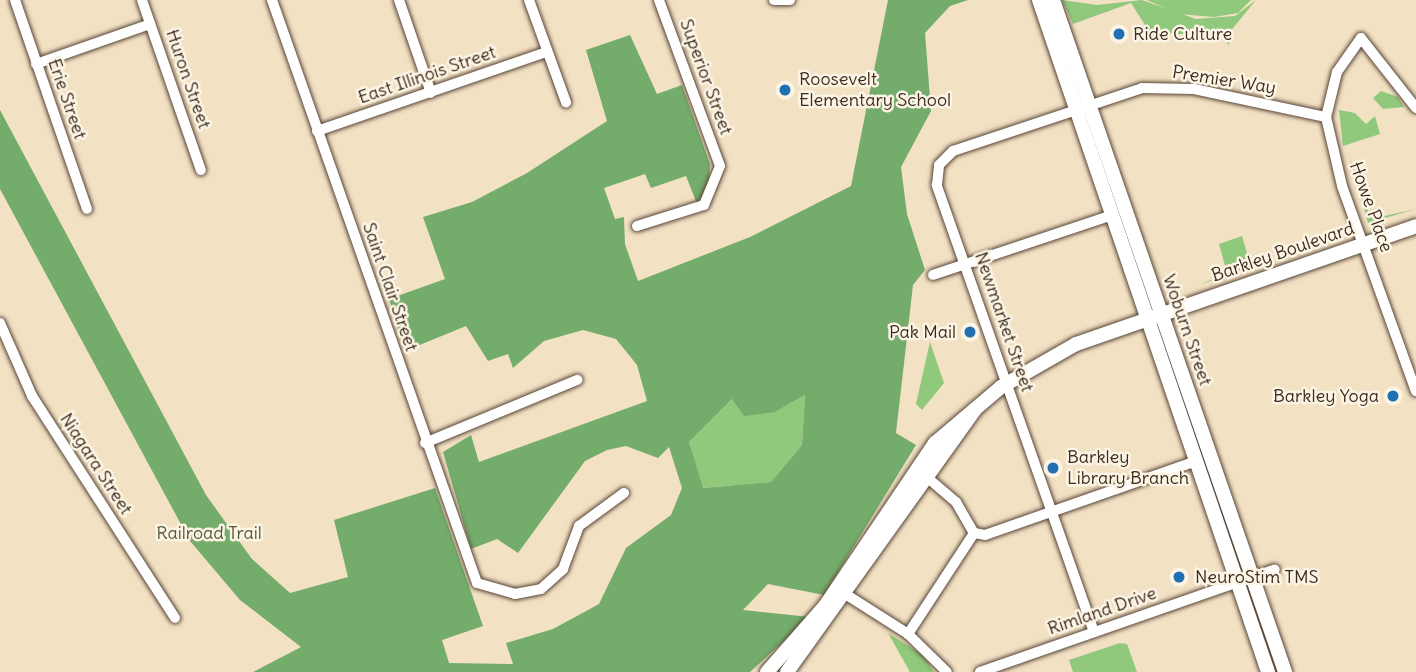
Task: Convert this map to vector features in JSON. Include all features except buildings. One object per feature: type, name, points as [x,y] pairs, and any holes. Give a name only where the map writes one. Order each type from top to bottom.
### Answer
[{"type":"main road","name":"Woburn Street","points":[[1039,0],[1082,106],[1154,316],[1285,672]]},
{"type":"main road","name":"Woburn Street","points":[[1053,0],[1112,215],[1154,316],[1196,461],[1268,672]]},
{"type":"main road","name":"Barkley Boulevard","points":[[787,672],[922,473],[976,407],[1007,383],[1066,348],[1416,226]]},
{"type":"main road","name":"Barkley Boulevard","points":[[767,672],[841,592]]},
{"type":"street","name":"Erie Street","points":[[15,0],[87,209]]},
{"type":"street","name":"Huron Street","points":[[142,0],[201,170]]},
{"type":"street","name":"Saint Clair Street","points":[[272,0],[425,443],[477,583],[516,594],[541,589],[563,569],[579,526],[624,493]]},
{"type":"street","points":[[399,0],[431,93]]},
{"type":"street","points":[[529,0],[566,102]]},
{"type":"street","name":"Superior Street","points":[[637,226],[704,205],[720,166],[659,0]]},
{"type":"street","points":[[774,0],[790,0]]},
{"type":"street","points":[[36,64],[150,24]]},
{"type":"street","name":"Howe Place","points":[[1416,108],[1361,38],[1337,72],[1326,117],[1342,186],[1416,391]]},
{"type":"street","name":"East Illinois Street","points":[[317,131],[547,52]]},
{"type":"street","name":"Premier Way","points":[[1082,106],[1134,89],[1176,87],[1326,117]]},
{"type":"street","name":"Newmarket Street","points":[[1082,106],[953,151],[939,165],[937,185],[1094,632]]},
{"type":"street","points":[[933,275],[1112,215]]},
{"type":"street","name":"Niagara Street","points":[[0,323],[32,396],[175,618]]},
{"type":"street","points":[[425,443],[563,391],[577,380]]},
{"type":"street","points":[[922,473],[956,502],[974,533],[985,535],[1196,461]]},
{"type":"street","points":[[908,634],[974,533]]},
{"type":"street","name":"Rimland Drive","points":[[980,672],[1275,569]]},
{"type":"street","points":[[841,592],[908,634],[947,672]]},
{"type":"green space","name":"Railroad Trail","points":[[888,0],[968,0],[950,6],[925,33],[931,111],[901,167],[907,214],[925,270],[913,285],[896,433],[916,445],[824,595],[768,584],[743,610],[810,617],[750,672],[253,672],[301,647],[240,600],[190,541],[0,189],[0,110],[206,495],[252,559],[290,593],[348,577],[334,520],[435,488],[483,626],[442,640],[449,663],[513,664],[506,643],[553,629],[599,604],[626,548],[671,515],[682,488],[669,447],[658,458],[626,446],[607,450],[585,461],[518,553],[497,539],[471,549],[443,452],[471,435],[479,462],[647,401],[637,365],[616,339],[583,330],[544,341],[513,368],[508,354],[488,361],[466,326],[405,351],[389,299],[445,279],[423,217],[472,202],[527,173],[607,121],[586,50],[630,35],[657,94],[682,85],[710,164],[709,186],[697,204],[686,176],[651,188],[645,174],[604,188],[615,219],[624,217],[625,244],[638,281],[750,237],[851,186]],"holes":[[[805,395],[802,445],[771,482],[703,488],[689,442],[732,399],[744,416],[775,412]]]},
{"type":"green space","points":[[1062,0],[1097,5],[1142,0],[1196,19],[1235,16],[1256,0],[1229,33],[1234,37],[1228,45],[1226,38],[1210,35],[1150,33],[1131,3],[1073,24]]},
{"type":"green space","points":[[1147,0],[1251,0],[1238,13],[1214,17],[1178,14]]},
{"type":"green space","points":[[1381,91],[1398,97],[1404,107],[1383,109],[1373,98]]},
{"type":"green space","points":[[1339,110],[1355,113],[1366,124],[1375,116],[1380,134],[1343,146]]},
{"type":"green space","points":[[1349,155],[1368,211],[1377,208],[1380,217],[1416,209],[1368,223]]},
{"type":"green space","points":[[1242,236],[1251,267],[1199,285],[1227,273],[1219,244]]},
{"type":"green space","points":[[930,342],[944,383],[922,410],[916,404]]},
{"type":"green space","points":[[805,395],[802,445],[771,482],[702,488],[689,442],[732,399],[775,412]]},
{"type":"green space","points":[[888,633],[923,655],[934,672],[910,672]]},
{"type":"green space","points":[[1120,643],[1127,644],[1137,672],[1073,672],[1069,660]]},
{"type":"place","name":"Ride Culture","points":[[1119,34]]},
{"type":"place","name":"Roosevelt Elementary School","points":[[785,90]]},
{"type":"place","name":"Pak Mail","points":[[970,332]]},
{"type":"place","name":"Barkley Yoga","points":[[1393,396]]},
{"type":"place","name":"Barkley Library Branch","points":[[1053,468]]},
{"type":"place","name":"NeuroStim TMS","points":[[1179,577]]}]
